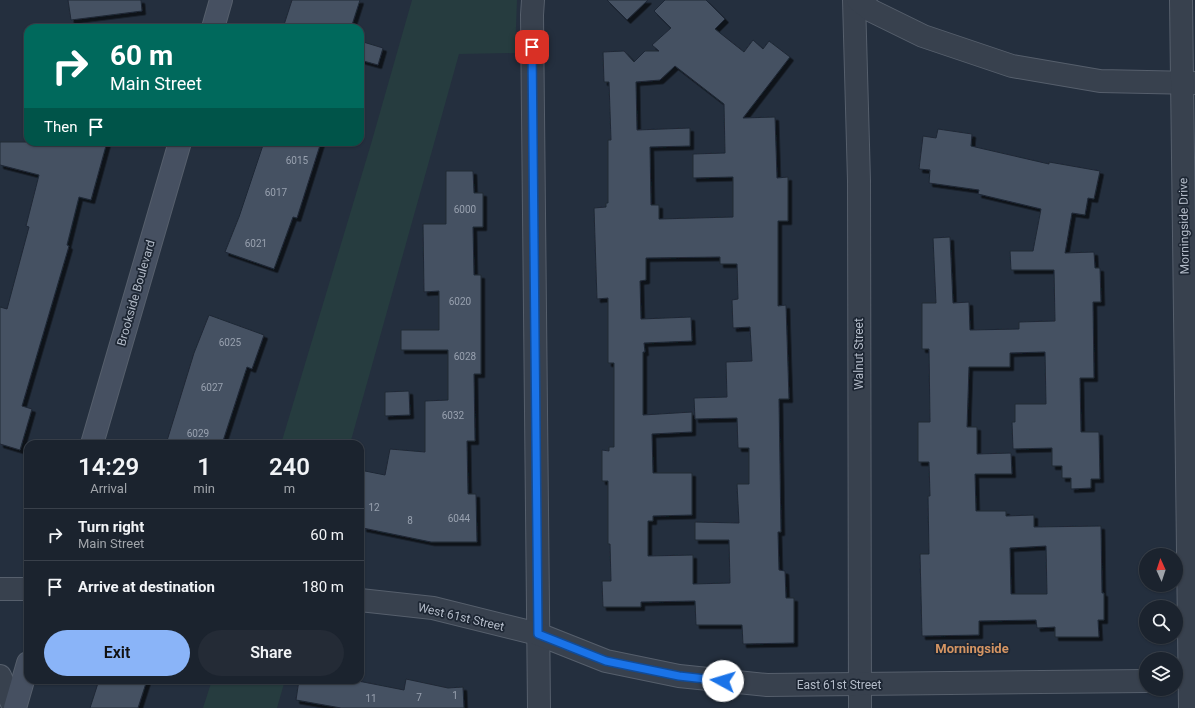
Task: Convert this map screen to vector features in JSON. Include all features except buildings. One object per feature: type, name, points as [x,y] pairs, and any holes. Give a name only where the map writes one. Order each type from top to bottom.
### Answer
[{"type":"main road","points":[[214,24],[221,0]]},
{"type":"main road","name":"Brookside Boulevard","points":[[93,440],[179,146]]},
{"type":"main road","points":[[14,708],[24,676]]},
{"type":"street","points":[[534,0],[532,15],[539,708]]},
{"type":"street","name":"Walnut Street","points":[[854,0],[859,181],[860,708]]},
{"type":"street","points":[[858,0],[872,11],[923,36],[1012,66],[1100,81],[1188,83]]},
{"type":"street","name":"Morningside Drive","points":[[1180,0],[1188,83],[1187,680],[1190,708]]},
{"type":"street","points":[[0,589],[24,589]]},
{"type":"street","name":"West 61st Street","points":[[364,600],[433,608],[538,634]]},
{"type":"street","name":"East 61st Street","points":[[538,634],[606,661],[679,676],[767,685],[1139,681]]},
{"type":"street","points":[[0,676],[14,708]]},
{"type":"green space","points":[[412,0],[517,0],[515,53],[459,54],[351,440],[282,440],[371,144]]},
{"type":"green space","points":[[211,684],[284,684],[277,708],[203,708]]},
{"type":"district","name":"Morningside","points":[[972,648]]},
{"type":"route","points":[[532,47],[538,634],[606,661],[679,676],[723,681]]}]
